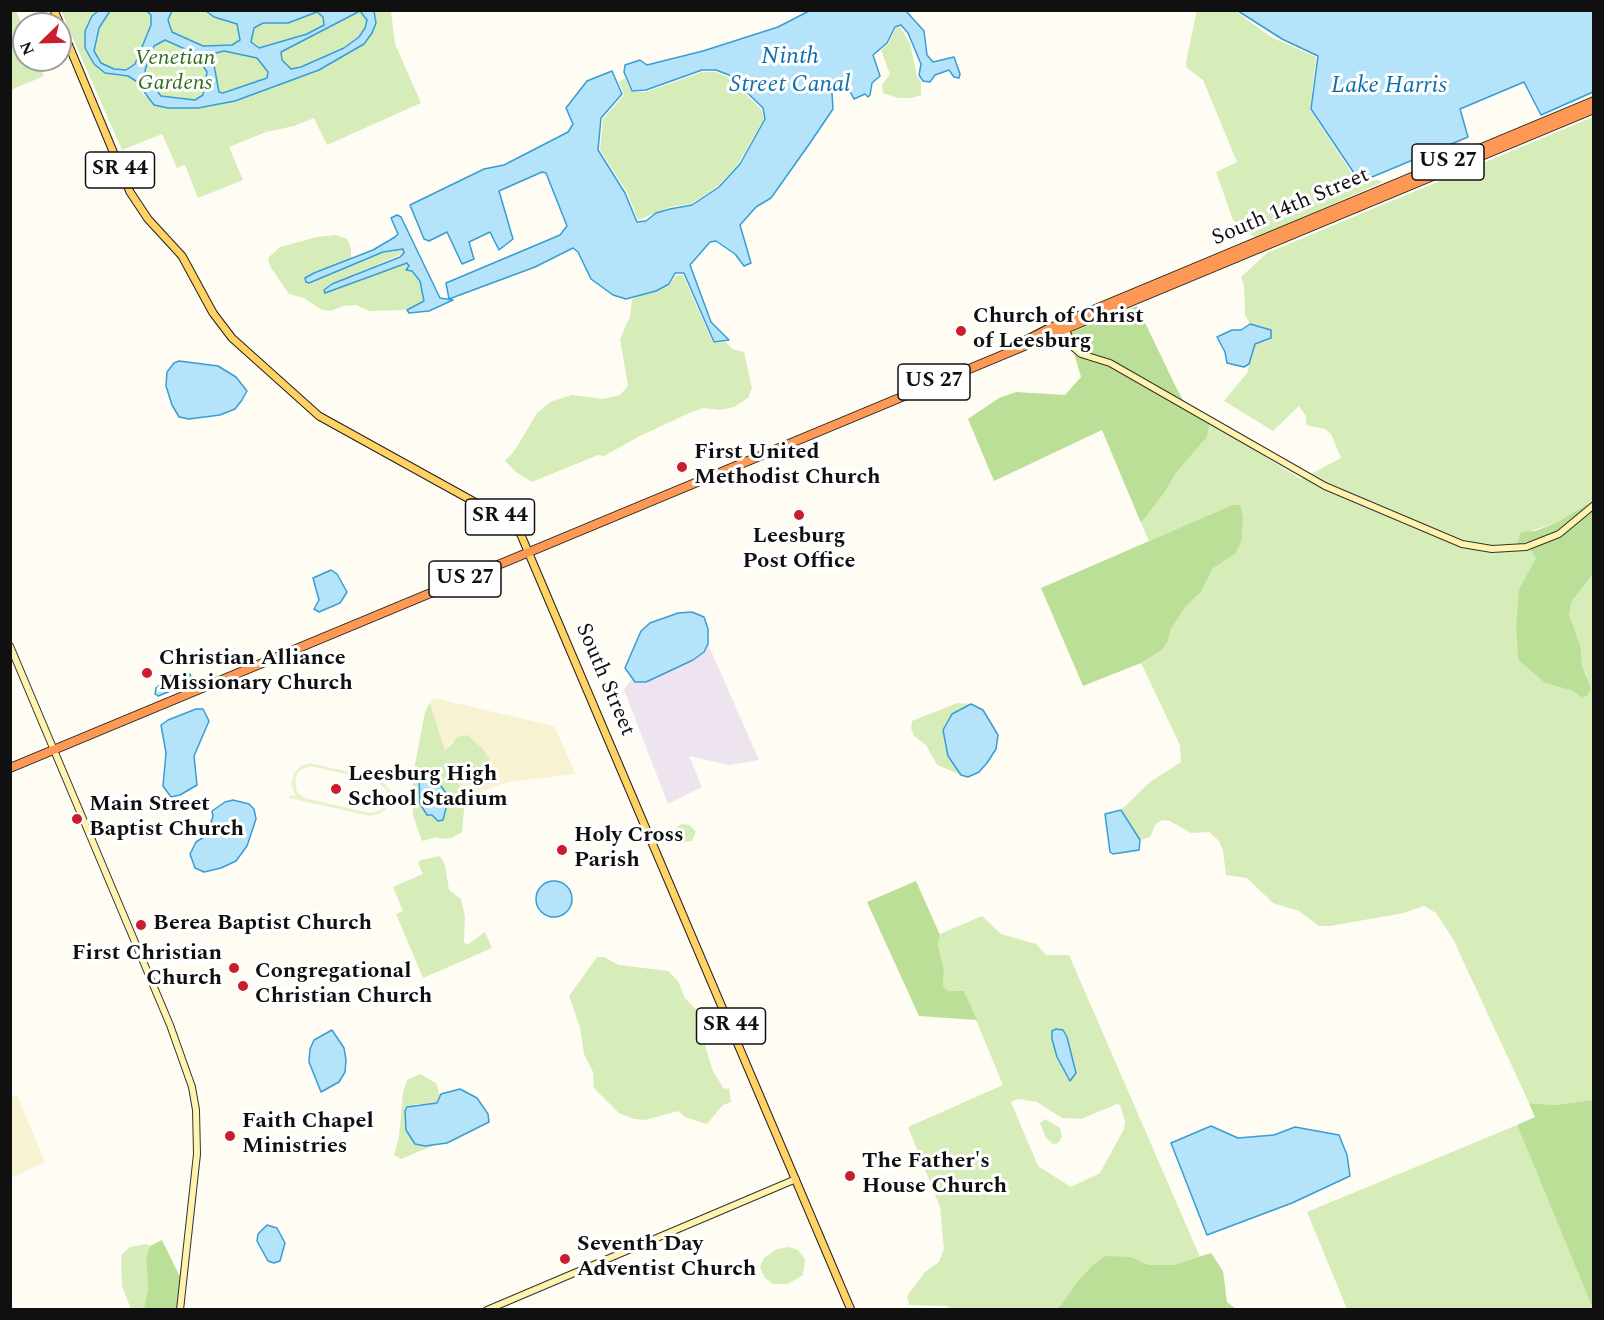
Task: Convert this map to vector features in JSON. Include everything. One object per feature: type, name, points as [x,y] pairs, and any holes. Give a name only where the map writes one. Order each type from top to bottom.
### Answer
[{"type":"highway","name":"South 14th Street","points":[[1508,141],[1593,101]]},
{"type":"highway","name":"South 14th Street","points":[[53,750],[1508,141],[1593,109]]},
{"type":"highway","name":"US 27","points":[[10,768],[53,750]]},
{"type":"main road","name":"SR 44","points":[[54,11],[130,192],[148,219],[182,256],[226,330],[308,407],[343,431],[510,523],[519,531],[529,552]]},
{"type":"main road","name":"South Street","points":[[529,552],[796,1179]]},
{"type":"main road","name":"SR 44","points":[[796,1179],[851,1310]]},
{"type":"street","points":[[1064,327],[1074,348],[1081,354],[1110,363],[1325,486],[1456,542],[1492,549],[1526,547],[1559,534],[1593,505]]},
{"type":"street","points":[[10,646],[170,1025],[192,1087],[196,1110],[197,1152],[180,1310]]},
{"type":"street","points":[[487,1310],[796,1179]]},
{"type":"shaded area","points":[[708,644],[759,760],[729,765],[689,756],[702,787],[668,804],[624,690],[632,679],[635,682],[646,682],[693,660],[704,652]]},
{"type":"shaded area","points":[[434,698],[554,726],[576,774],[508,782],[465,798],[453,769],[478,769],[490,760],[452,741],[445,752],[430,703]]},
{"type":"shaded area","points":[[17,1095],[45,1162],[11,1178],[11,1096]]},
{"type":"green space","name":"Venetian Gardens","points":[[110,10],[147,11],[151,15],[151,25],[135,64],[126,70],[114,69],[101,63],[94,51],[99,29]]},
{"type":"green space","points":[[1197,10],[1235,11],[1271,37],[1316,57],[1310,110],[1358,183],[1378,180],[1383,182],[1256,238],[1233,220],[1216,172],[1237,162],[1203,80],[1187,68],[1186,62]]},
{"type":"green space","points":[[11,11],[16,11],[12,12],[12,72],[42,72],[44,76],[11,90]]},
{"type":"green space","points":[[98,11],[92,16],[94,64],[118,76],[128,76],[136,81],[144,96],[198,108],[235,101],[319,70],[364,44],[372,33],[375,23],[374,11],[391,11],[395,44],[421,103],[327,145],[314,118],[294,126],[266,132],[229,147],[243,180],[198,198],[185,165],[177,168],[162,134],[122,150],[72,36],[72,12],[61,12]]},
{"type":"green space","name":"Venetian Gardens","points":[[172,11],[206,11],[214,17],[233,21],[237,24],[240,40],[232,45],[203,46],[194,43],[172,32],[168,20]]},
{"type":"green space","name":"Venetian Gardens","points":[[360,11],[367,20],[365,28],[359,37],[344,48],[301,67],[291,69],[282,60],[281,52]]},
{"type":"green space","name":"Venetian Gardens","points":[[318,12],[323,17],[324,25],[307,34],[259,48],[251,42],[254,28],[263,23],[288,23]]},
{"type":"green space","points":[[900,27],[910,43],[917,76],[921,82],[921,95],[912,98],[898,98],[883,93],[882,85],[890,74],[881,50],[888,44],[896,28]]},
{"type":"green space","name":"Venetian Gardens","points":[[165,40],[185,49],[200,61],[207,72],[203,95],[195,100],[161,96],[146,76],[145,70],[154,46]]},
{"type":"green space","name":"Venetian Gardens","points":[[224,51],[257,58],[268,72],[267,78],[223,93],[219,92],[212,54]]},
{"type":"green space","points":[[702,72],[716,72],[728,77],[761,109],[764,119],[738,164],[718,186],[691,204],[670,207],[638,220],[627,192],[600,150],[603,119],[624,95],[619,82],[625,78],[631,92],[646,92]]},
{"type":"green space","points":[[1593,117],[1593,501],[1554,524],[1524,533],[1516,546],[1471,544],[1342,492],[1309,475],[1341,458],[1331,434],[1325,429],[1306,425],[1306,416],[1299,406],[1273,431],[1224,401],[1247,373],[1255,344],[1267,341],[1267,330],[1250,324],[1245,315],[1244,285],[1241,277],[1267,253]]},
{"type":"green space","points":[[336,235],[347,239],[351,248],[351,258],[314,273],[397,249],[403,249],[404,253],[332,284],[325,289],[326,292],[407,262],[409,266],[407,270],[412,271],[420,281],[424,301],[407,310],[369,311],[356,305],[343,306],[331,311],[322,310],[304,298],[289,294],[270,266],[268,258],[280,247],[317,237]]},
{"type":"green space","points":[[676,275],[683,275],[713,343],[726,342],[732,349],[744,352],[752,388],[748,398],[734,407],[720,410],[703,408],[687,414],[604,456],[598,455],[532,482],[516,472],[505,461],[515,450],[537,413],[550,402],[572,395],[603,399],[620,395],[628,386],[620,339],[630,316],[632,299],[670,285]]},
{"type":"green space","points":[[1137,306],[1184,402],[1082,352],[1069,333]]},
{"type":"green space","points":[[1073,350],[1109,365],[1210,422],[1207,437],[1176,473],[1165,492],[1141,523],[1102,430],[994,481],[968,419],[999,398],[1016,392],[1065,395],[1081,377]]},
{"type":"green space","points":[[1210,422],[1301,479],[1305,477],[1340,496],[1450,541],[1531,550],[1537,558],[1530,572],[1516,628],[1518,660],[1545,683],[1573,691],[1581,697],[1587,675],[1582,665],[1581,648],[1569,614],[1572,601],[1593,574],[1593,1100],[1554,1105],[1529,1103],[1453,939],[1436,913],[1424,906],[1404,913],[1319,926],[1299,911],[1273,903],[1247,878],[1226,875],[1223,850],[1219,841],[1209,832],[1191,833],[1170,821],[1162,820],[1155,825],[1150,837],[1140,840],[1121,810],[1150,782],[1181,762],[1180,745],[1141,663],[1162,650],[1168,641],[1171,629],[1186,606],[1201,592],[1213,568],[1242,539],[1243,517],[1232,505],[1149,541],[1141,523],[1165,492],[1176,473],[1207,437]]},
{"type":"green space","points":[[1593,501],[1558,532],[1516,546],[1521,532],[1535,531],[1554,524]]},
{"type":"green space","points":[[1232,505],[1240,505],[1243,517],[1242,539],[1236,553],[1213,568],[1201,592],[1186,606],[1171,629],[1168,641],[1162,650],[1141,663],[1083,686],[1041,588]]},
{"type":"green space","points":[[1593,508],[1593,574],[1572,601],[1569,614],[1581,648],[1582,665],[1591,688],[1587,696],[1581,697],[1573,691],[1545,683],[1518,660],[1516,628],[1519,590],[1536,558],[1531,550],[1520,550],[1567,531]]},
{"type":"green space","points":[[430,703],[445,751],[458,737],[467,735],[483,749],[490,760],[478,769],[453,770],[465,798],[462,832],[452,838],[437,837],[422,841],[413,815],[413,775],[425,712]],"holes":[[[427,772],[435,778],[449,801],[443,819],[432,815],[420,804],[419,779]]]},
{"type":"green space","points":[[957,703],[971,704],[952,714],[948,756],[961,775],[937,765],[926,745],[914,736],[911,728],[912,721]]},
{"type":"green space","points":[[310,763],[381,779],[391,791],[388,806],[382,813],[370,816],[289,798],[290,795],[296,796],[291,785],[294,773],[301,766]],"holes":[[[310,766],[377,781],[386,790],[387,802],[380,810],[370,813],[305,798],[297,792],[295,779],[300,770]]]},
{"type":"green space","points":[[681,824],[690,825],[696,832],[692,841],[668,843],[667,835]]},
{"type":"green space","points":[[440,856],[445,865],[449,890],[461,899],[465,916],[464,942],[467,945],[485,932],[492,948],[423,978],[396,914],[403,911],[393,887],[423,874],[418,863],[421,860]]},
{"type":"green space","points":[[916,881],[940,935],[938,945],[944,969],[943,986],[948,991],[964,991],[977,1020],[919,1016],[867,902]]},
{"type":"green space","points":[[982,916],[1001,934],[1036,944],[1046,955],[1069,955],[1200,1257],[1174,1265],[1149,1265],[1131,1257],[1077,1282],[1058,1309],[953,1310],[947,1306],[909,1305],[907,1296],[925,1272],[939,1262],[944,1249],[940,1207],[908,1127],[1003,1085],[964,991],[947,991],[943,986],[944,969],[938,944],[940,934]],"holes":[[[1018,1099],[1037,1102],[1062,1118],[1081,1119],[1117,1104],[1120,1105],[1125,1121],[1124,1129],[1100,1173],[1071,1187],[1038,1166],[1011,1102]]]},
{"type":"green space","points":[[597,957],[604,957],[619,965],[668,971],[678,981],[685,998],[702,1016],[705,1024],[703,1039],[713,1071],[724,1089],[729,1088],[731,1102],[723,1105],[707,1124],[685,1117],[678,1111],[645,1120],[634,1119],[619,1113],[594,1088],[593,1072],[584,1054],[580,1027],[569,996]]},
{"type":"green space","points":[[420,1074],[436,1083],[441,1099],[433,1105],[416,1104],[405,1111],[406,1130],[425,1146],[435,1145],[401,1159],[394,1155],[399,1137],[403,1092],[407,1080]]},
{"type":"green space","points":[[1594,1100],[1593,1309],[1517,1125],[1535,1117],[1529,1103],[1554,1105]]},
{"type":"green space","points":[[1045,1119],[1060,1128],[1062,1137],[1058,1143],[1053,1144],[1046,1138],[1040,1123]]},
{"type":"green space","points":[[1517,1125],[1593,1309],[1347,1309],[1307,1212]]},
{"type":"green space","points":[[162,1240],[181,1279],[178,1309],[144,1310],[148,1288],[146,1258],[150,1246]]},
{"type":"green space","points":[[146,1244],[150,1246],[146,1258],[148,1288],[146,1306],[144,1309],[131,1309],[122,1286],[121,1255],[130,1247]]},
{"type":"green space","points":[[789,1247],[798,1250],[805,1259],[803,1275],[788,1284],[773,1284],[765,1278],[760,1267],[764,1258],[777,1249]]},
{"type":"green space","points":[[1211,1253],[1223,1271],[1227,1302],[1236,1309],[1058,1309],[1077,1282],[1093,1265],[1106,1256],[1131,1257],[1149,1265],[1174,1265]]},
{"type":"water","points":[[98,11],[110,11],[99,28],[94,51],[101,63],[114,69],[126,70],[135,64],[151,25],[151,15],[147,11],[172,11],[168,20],[172,32],[203,46],[232,45],[240,40],[237,24],[214,17],[206,11],[360,11],[374,11],[376,23],[364,44],[319,70],[235,101],[198,108],[168,108],[154,105],[136,81],[128,76],[105,73],[94,64],[85,48],[85,31],[92,16]],"holes":[[[360,11],[367,20],[359,37],[344,48],[301,67],[291,69],[282,60],[281,52]],[[317,12],[323,17],[324,25],[307,34],[259,48],[251,42],[254,28],[263,23],[288,23]],[[165,40],[185,49],[200,61],[207,72],[203,95],[195,100],[161,96],[146,76],[145,70],[154,46]],[[224,51],[257,58],[268,72],[267,78],[223,93],[219,92],[212,54]]]},
{"type":"water","name":"Ninth Street Canal","points":[[809,11],[906,11],[924,31],[927,55],[933,62],[954,57],[960,74],[959,78],[954,77],[949,70],[935,75],[930,82],[923,81],[919,75],[921,64],[908,33],[901,25],[895,27],[887,43],[873,55],[880,76],[872,83],[868,97],[865,94],[854,99],[845,82],[832,93],[833,109],[810,143],[771,198],[756,207],[740,225],[751,263],[744,266],[735,254],[716,241],[710,242],[690,265],[711,322],[729,340],[714,342],[684,273],[675,273],[669,284],[656,291],[626,299],[613,295],[591,279],[578,252],[573,248],[535,267],[449,299],[446,283],[560,235],[567,226],[546,173],[542,172],[499,191],[513,239],[499,250],[490,232],[469,242],[474,259],[462,264],[447,232],[429,241],[424,239],[410,205],[484,169],[504,165],[568,132],[573,124],[566,108],[587,81],[612,71],[622,94],[601,118],[598,150],[625,193],[637,222],[646,221],[656,213],[692,205],[719,187],[740,164],[765,119],[763,108],[729,75],[716,70],[702,70],[646,90],[632,91],[624,72],[625,65],[640,60],[647,65],[703,51],[778,27]]},
{"type":"water","name":"Lake Harris","points":[[1238,11],[1593,11],[1593,92],[1541,115],[1524,82],[1460,109],[1468,137],[1360,182],[1311,109],[1318,56],[1282,39]]},
{"type":"water","points":[[397,215],[401,217],[440,298],[453,300],[429,311],[409,313],[407,310],[424,301],[420,281],[412,271],[406,270],[409,266],[407,263],[325,293],[324,290],[332,284],[400,257],[404,253],[403,249],[383,252],[309,283],[306,282],[305,278],[314,273],[373,250],[395,237],[398,234],[391,218]]},
{"type":"water","points":[[1250,324],[1271,330],[1271,338],[1255,344],[1249,364],[1244,367],[1227,363],[1225,352],[1217,337],[1232,330],[1241,330]]},
{"type":"water","points":[[179,361],[218,366],[236,377],[247,391],[235,409],[220,415],[189,419],[179,417],[172,405],[166,386],[167,372],[174,363]]},
{"type":"water","points":[[331,570],[337,574],[347,592],[340,603],[319,612],[314,609],[319,600],[313,578]]},
{"type":"water","points":[[692,612],[704,617],[708,629],[708,644],[704,652],[693,660],[646,682],[635,682],[625,668],[641,631],[650,623],[678,613]]},
{"type":"water","points":[[180,673],[190,674],[193,682],[158,696],[155,694],[156,688],[170,676]]},
{"type":"water","points":[[971,704],[983,710],[998,735],[996,749],[987,763],[979,772],[968,777],[961,775],[948,756],[943,730],[952,714]]},
{"type":"water","points":[[196,709],[203,709],[209,721],[194,756],[197,785],[180,795],[171,797],[163,786],[166,753],[161,725]]},
{"type":"water","points":[[425,771],[435,778],[449,797],[443,820],[438,821],[432,815],[427,815],[420,804],[419,779]]},
{"type":"water","points":[[233,800],[249,804],[254,809],[256,819],[247,846],[236,861],[221,868],[204,872],[195,868],[190,854],[196,842],[207,835],[213,816],[212,811],[225,802]]},
{"type":"water","points":[[1121,810],[1140,840],[1139,850],[1113,854],[1110,852],[1105,814]]},
{"type":"water","points":[[554,881],[567,886],[572,899],[567,912],[554,917],[541,912],[536,899],[541,886]]},
{"type":"water","points":[[332,1030],[344,1048],[345,1072],[339,1082],[321,1092],[309,1062],[310,1049],[314,1040]]},
{"type":"water","points":[[1063,1030],[1067,1037],[1076,1073],[1070,1081],[1057,1057],[1052,1039],[1052,1031]]},
{"type":"water","points":[[460,1089],[477,1098],[488,1114],[489,1122],[447,1143],[425,1146],[415,1144],[406,1130],[405,1111],[407,1107],[437,1103],[441,1094]]},
{"type":"water","points":[[1211,1126],[1238,1138],[1274,1135],[1295,1127],[1339,1135],[1347,1155],[1350,1176],[1292,1203],[1207,1235],[1171,1143]]},
{"type":"water","points":[[267,1225],[277,1228],[285,1243],[280,1261],[274,1263],[268,1261],[257,1241],[258,1234]]},
{"type":"place","name":"Church of Christ of Leesburg","points":[[961,331]]},
{"type":"place","name":"First United Methodist Church","points":[[682,467]]},
{"type":"place","name":"Leesburg Post Office","points":[[799,515]]},
{"type":"place","name":"Christian Alliance Missionary Church","points":[[147,673]]},
{"type":"place","name":"Leesburg High School Stadium","points":[[336,789]]},
{"type":"place","name":"Main Street Baptist Church","points":[[77,819]]},
{"type":"place","name":"Holy Cross Parish","points":[[562,850]]},
{"type":"place","name":"Berea Baptist Church","points":[[141,925]]},
{"type":"place","name":"First Christian Church","points":[[234,968]]},
{"type":"place","name":"Congregational Christian Church","points":[[243,986]]},
{"type":"place","name":"Faith Chapel Ministries","points":[[230,1136]]},
{"type":"place","name":"The Father's House Church","points":[[850,1176]]},
{"type":"place","name":"Seventh Day Adventist Church","points":[[565,1259]]}]
